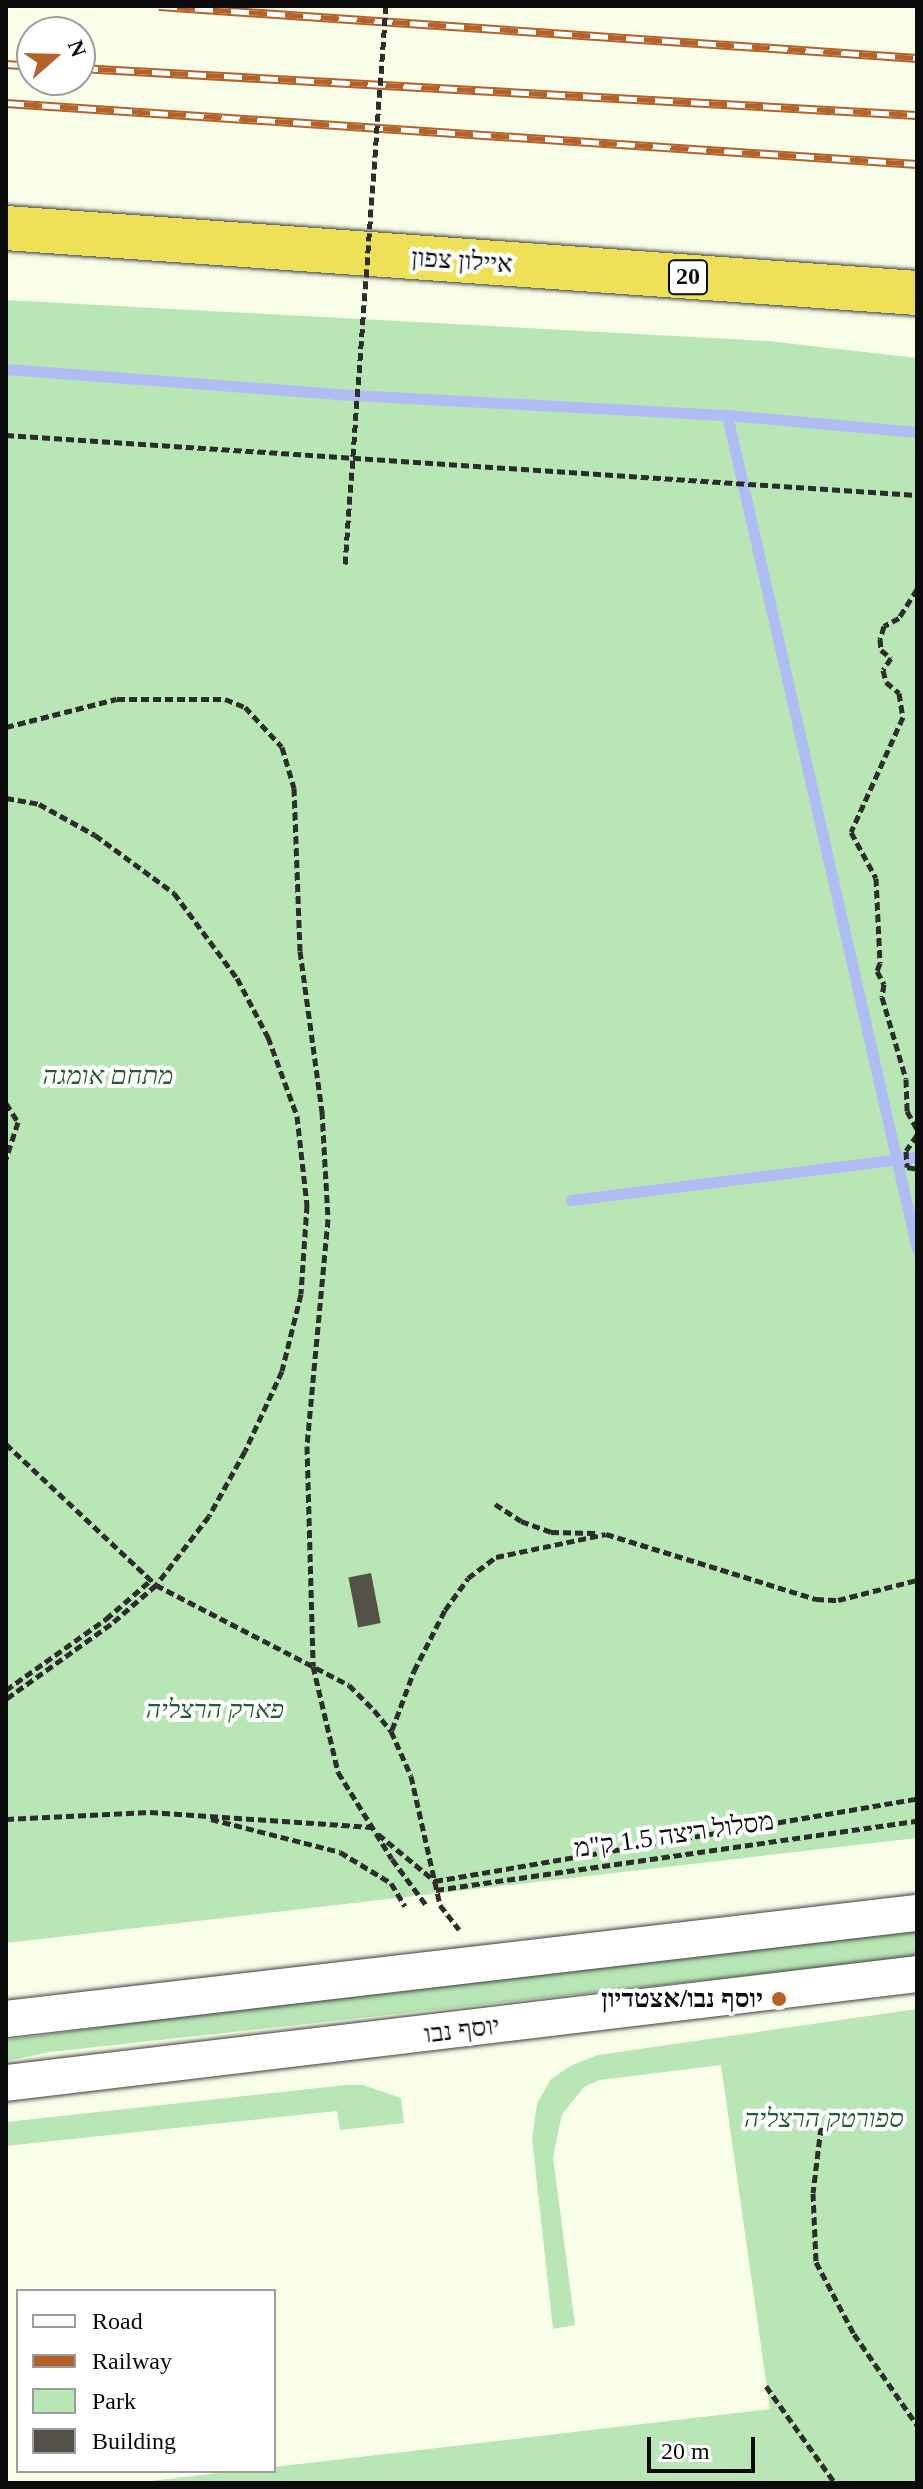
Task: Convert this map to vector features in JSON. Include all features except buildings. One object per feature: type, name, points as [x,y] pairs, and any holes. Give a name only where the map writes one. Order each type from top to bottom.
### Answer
[{"type":"highway","name":"איילון צפון","points":[[6,228],[917,293]]},
{"type":"street","points":[[6,2019],[917,1913]]},
{"type":"street","name":"יוסף נבו","points":[[6,2083],[917,1974]]},
{"type":"path","points":[[345,564],[386,6]]},
{"type":"path","points":[[6,435],[917,495]]},
{"type":"path","points":[[917,589],[899,618],[884,626],[880,639],[881,650],[891,658],[883,670],[886,682],[899,693],[903,717],[851,832],[876,878],[880,963],[877,971],[884,984],[882,997],[906,1079],[907,1111],[917,1132],[906,1151],[907,1167],[917,1169]]},
{"type":"path","points":[[6,727],[117,699],[225,699],[245,707],[282,747],[294,788],[300,951],[322,1111],[328,1219],[307,1446],[313,1666],[338,1772],[370,1826],[426,1905]]},
{"type":"path","points":[[6,798],[39,804],[95,835],[174,893],[237,978],[268,1037],[297,1116],[307,1205],[301,1294],[282,1371],[245,1451],[209,1516],[154,1582],[111,1624],[6,1699]]},
{"type":"path","points":[[6,1103],[18,1122],[6,1158]]},
{"type":"path","points":[[6,1443],[154,1582],[349,1685],[391,1731],[411,1776],[440,1905]]},
{"type":"path","points":[[495,1504],[521,1521],[551,1532],[606,1534],[816,1599],[838,1600],[917,1580]]},
{"type":"path","points":[[391,1731],[420,1659],[445,1610],[468,1578],[496,1557],[606,1534]]},
{"type":"path","points":[[6,1690],[154,1582]]},
{"type":"path","points":[[6,1819],[150,1812],[370,1826],[435,1881],[917,1799]]},
{"type":"path","points":[[203,1817],[340,1852],[391,1883],[405,1906]]},
{"type":"path","name":"מסלול ריצה 1.5 ק\"מ","points":[[436,1890],[917,1821]]},
{"type":"path","points":[[821,2127],[813,2193],[816,2262],[854,2334],[917,2425]]},
{"type":"path","points":[[766,2386],[835,2483]]},
{"type":"green space","points":[[6,300],[768,341],[917,358],[917,1838],[6,1943]]},
{"type":"green space","points":[[917,1928],[917,1957],[50,2052],[6,2061],[6,2040],[422,1984]]},
{"type":"green space","name":"ספורטק הרצליה","points":[[917,2009],[917,2483],[133,2483],[219,2473],[276,2473],[276,2467],[770,2409],[721,2065],[600,2080],[584,2087],[562,2114],[553,2157],[575,2325],[553,2329],[532,2138],[537,2104],[550,2080],[570,2066],[598,2055]]},
{"type":"green space","points":[[363,2085],[401,2098],[404,2123],[340,2130],[337,2111],[6,2146],[6,2122]]},
{"type":"waterway","points":[[6,369],[335,394],[727,415],[917,432]]},
{"type":"waterway","points":[[727,415],[917,1249]]},
{"type":"waterway","points":[[571,1200],[916,1157]]},
{"type":"railway","points":[[159,6],[917,58]]},
{"type":"railway","points":[[6,64],[16,65]]},
{"type":"railway","points":[[96,69],[917,115]]},
{"type":"railway","points":[[6,103],[917,164]]},
{"type":"place","name":"יוסף נבו/אצטדיון","points":[[779,1999]]},
{"type":"park label","name":"מתחם אומגה","points":[[108,1076]]},
{"type":"park label","name":"פארק הרצליה","points":[[215,1710]]}]
